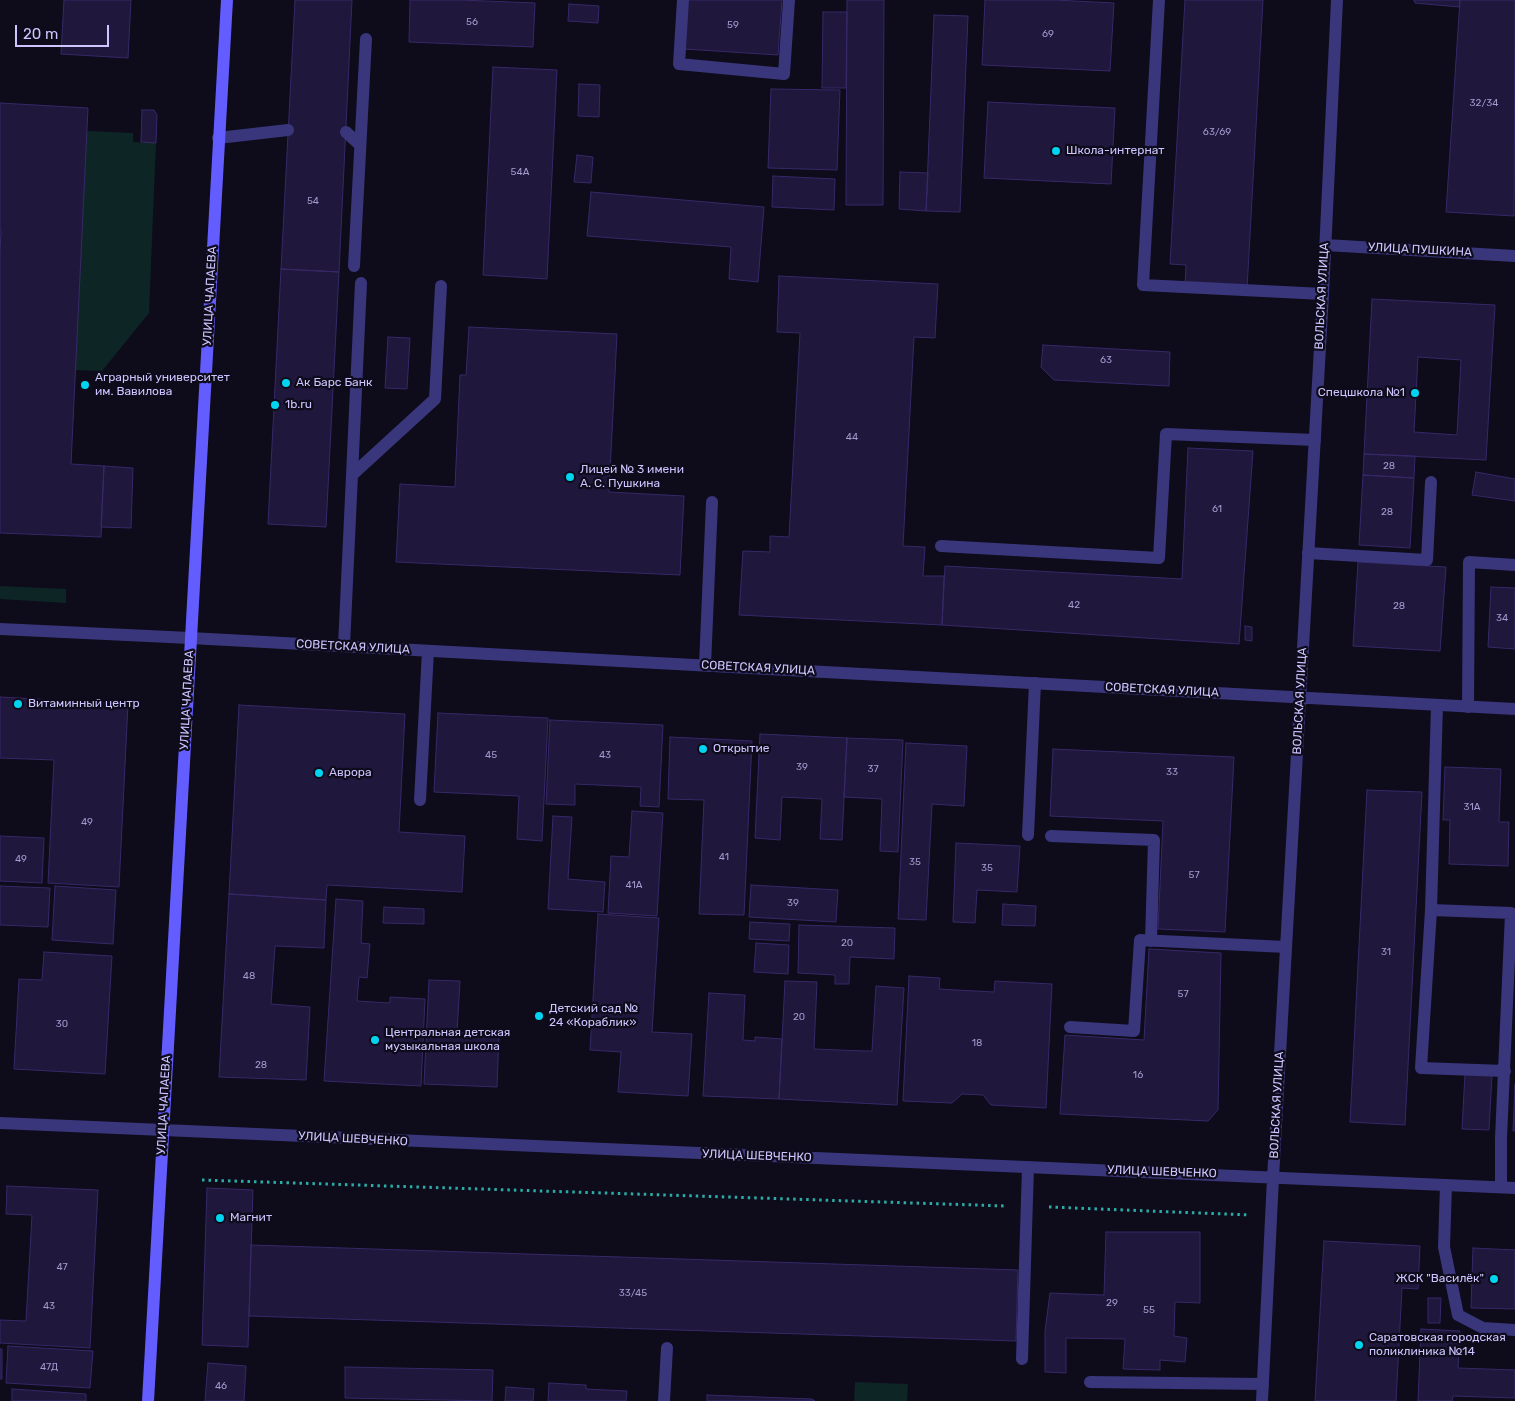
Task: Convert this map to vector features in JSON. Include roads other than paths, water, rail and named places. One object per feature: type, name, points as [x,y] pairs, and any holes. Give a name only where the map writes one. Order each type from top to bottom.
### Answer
[{"type":"street","name":"УЛИЦА ЧАПАЕВА","points":[[148,1401],[226,0]]},
{"type":"street","points":[[683,0],[679,64],[784,74],[789,0]]},
{"type":"street","points":[[1159,0],[1143,285],[1323,294]]},
{"type":"street","name":"ВОЛЬСКАЯ УЛИЦА","points":[[1262,1401],[1323,294],[1337,0]]},
{"type":"street","points":[[354,266],[366,39]]},
{"type":"street","points":[[218,138],[288,130]]},
{"type":"street","points":[[346,132],[360,145]]},
{"type":"street","name":"УЛИЦА ПУШКИНА","points":[[1325,245],[1515,256]]},
{"type":"street","points":[[344,646],[361,283]]},
{"type":"street","points":[[352,475],[435,399],[441,286]]},
{"type":"street","points":[[941,546],[1159,558],[1166,434],[1315,440]]},
{"type":"street","points":[[1308,553],[1427,560],[1432,482]]},
{"type":"street","points":[[705,665],[712,502]]},
{"type":"street","points":[[1468,706],[1469,562],[1515,565]]},
{"type":"street","name":"СОВЕТСКАЯ УЛИЦА","points":[[0,629],[1515,709]]},
{"type":"street","points":[[420,800],[428,651]]},
{"type":"street","points":[[1028,835],[1034,683]]},
{"type":"street","points":[[1437,705],[1431,910],[1421,1068],[1505,1071]]},
{"type":"street","points":[[1051,836],[1154,840],[1151,941]]},
{"type":"street","points":[[1431,910],[1512,913],[1501,1138],[1501,1187]]},
{"type":"street","points":[[1070,1027],[1134,1031],[1140,940],[1286,947]]},
{"type":"street","name":"УЛИЦА ШЕВЧЕНКО","points":[[0,1123],[1515,1188]]},
{"type":"street","points":[[1022,1359],[1028,1167]]},
{"type":"street","points":[[1446,1185],[1444,1246],[1458,1315],[1483,1328],[1515,1330]]},
{"type":"street","points":[[664,1401],[667,1348]]},
{"type":"street","points":[[1090,1382],[1263,1384]]},
{"type":"place","name":"Школа-интернат","points":[[1056,151]]},
{"type":"place","name":"Ак Барс Банк","points":[[286,383]]},
{"type":"place","name":"Аграрный университет им. Вавилова","points":[[85,385]]},
{"type":"place","name":"Спецшкола №1","points":[[1415,393]]},
{"type":"place","name":"1b.ru","points":[[275,405]]},
{"type":"place","name":"Лицей № 3 имени А. С. Пушкина","points":[[570,477]]},
{"type":"place","name":"Витаминный центр","points":[[18,704]]},
{"type":"place","name":"Открытие","points":[[703,749]]},
{"type":"place","name":"Аврора","points":[[319,773]]},
{"type":"place","name":"Детский сад № 24 «Кораблик»","points":[[539,1016]]},
{"type":"place","name":"Центральная детская музыкальная школа","points":[[375,1040]]},
{"type":"place","name":"Магнит","points":[[220,1218]]},
{"type":"place","name":"ЖСК \"Василёк\"","points":[[1494,1279]]},
{"type":"place","name":"Саратовская городская поликлиника №14","points":[[1359,1345]]}]
